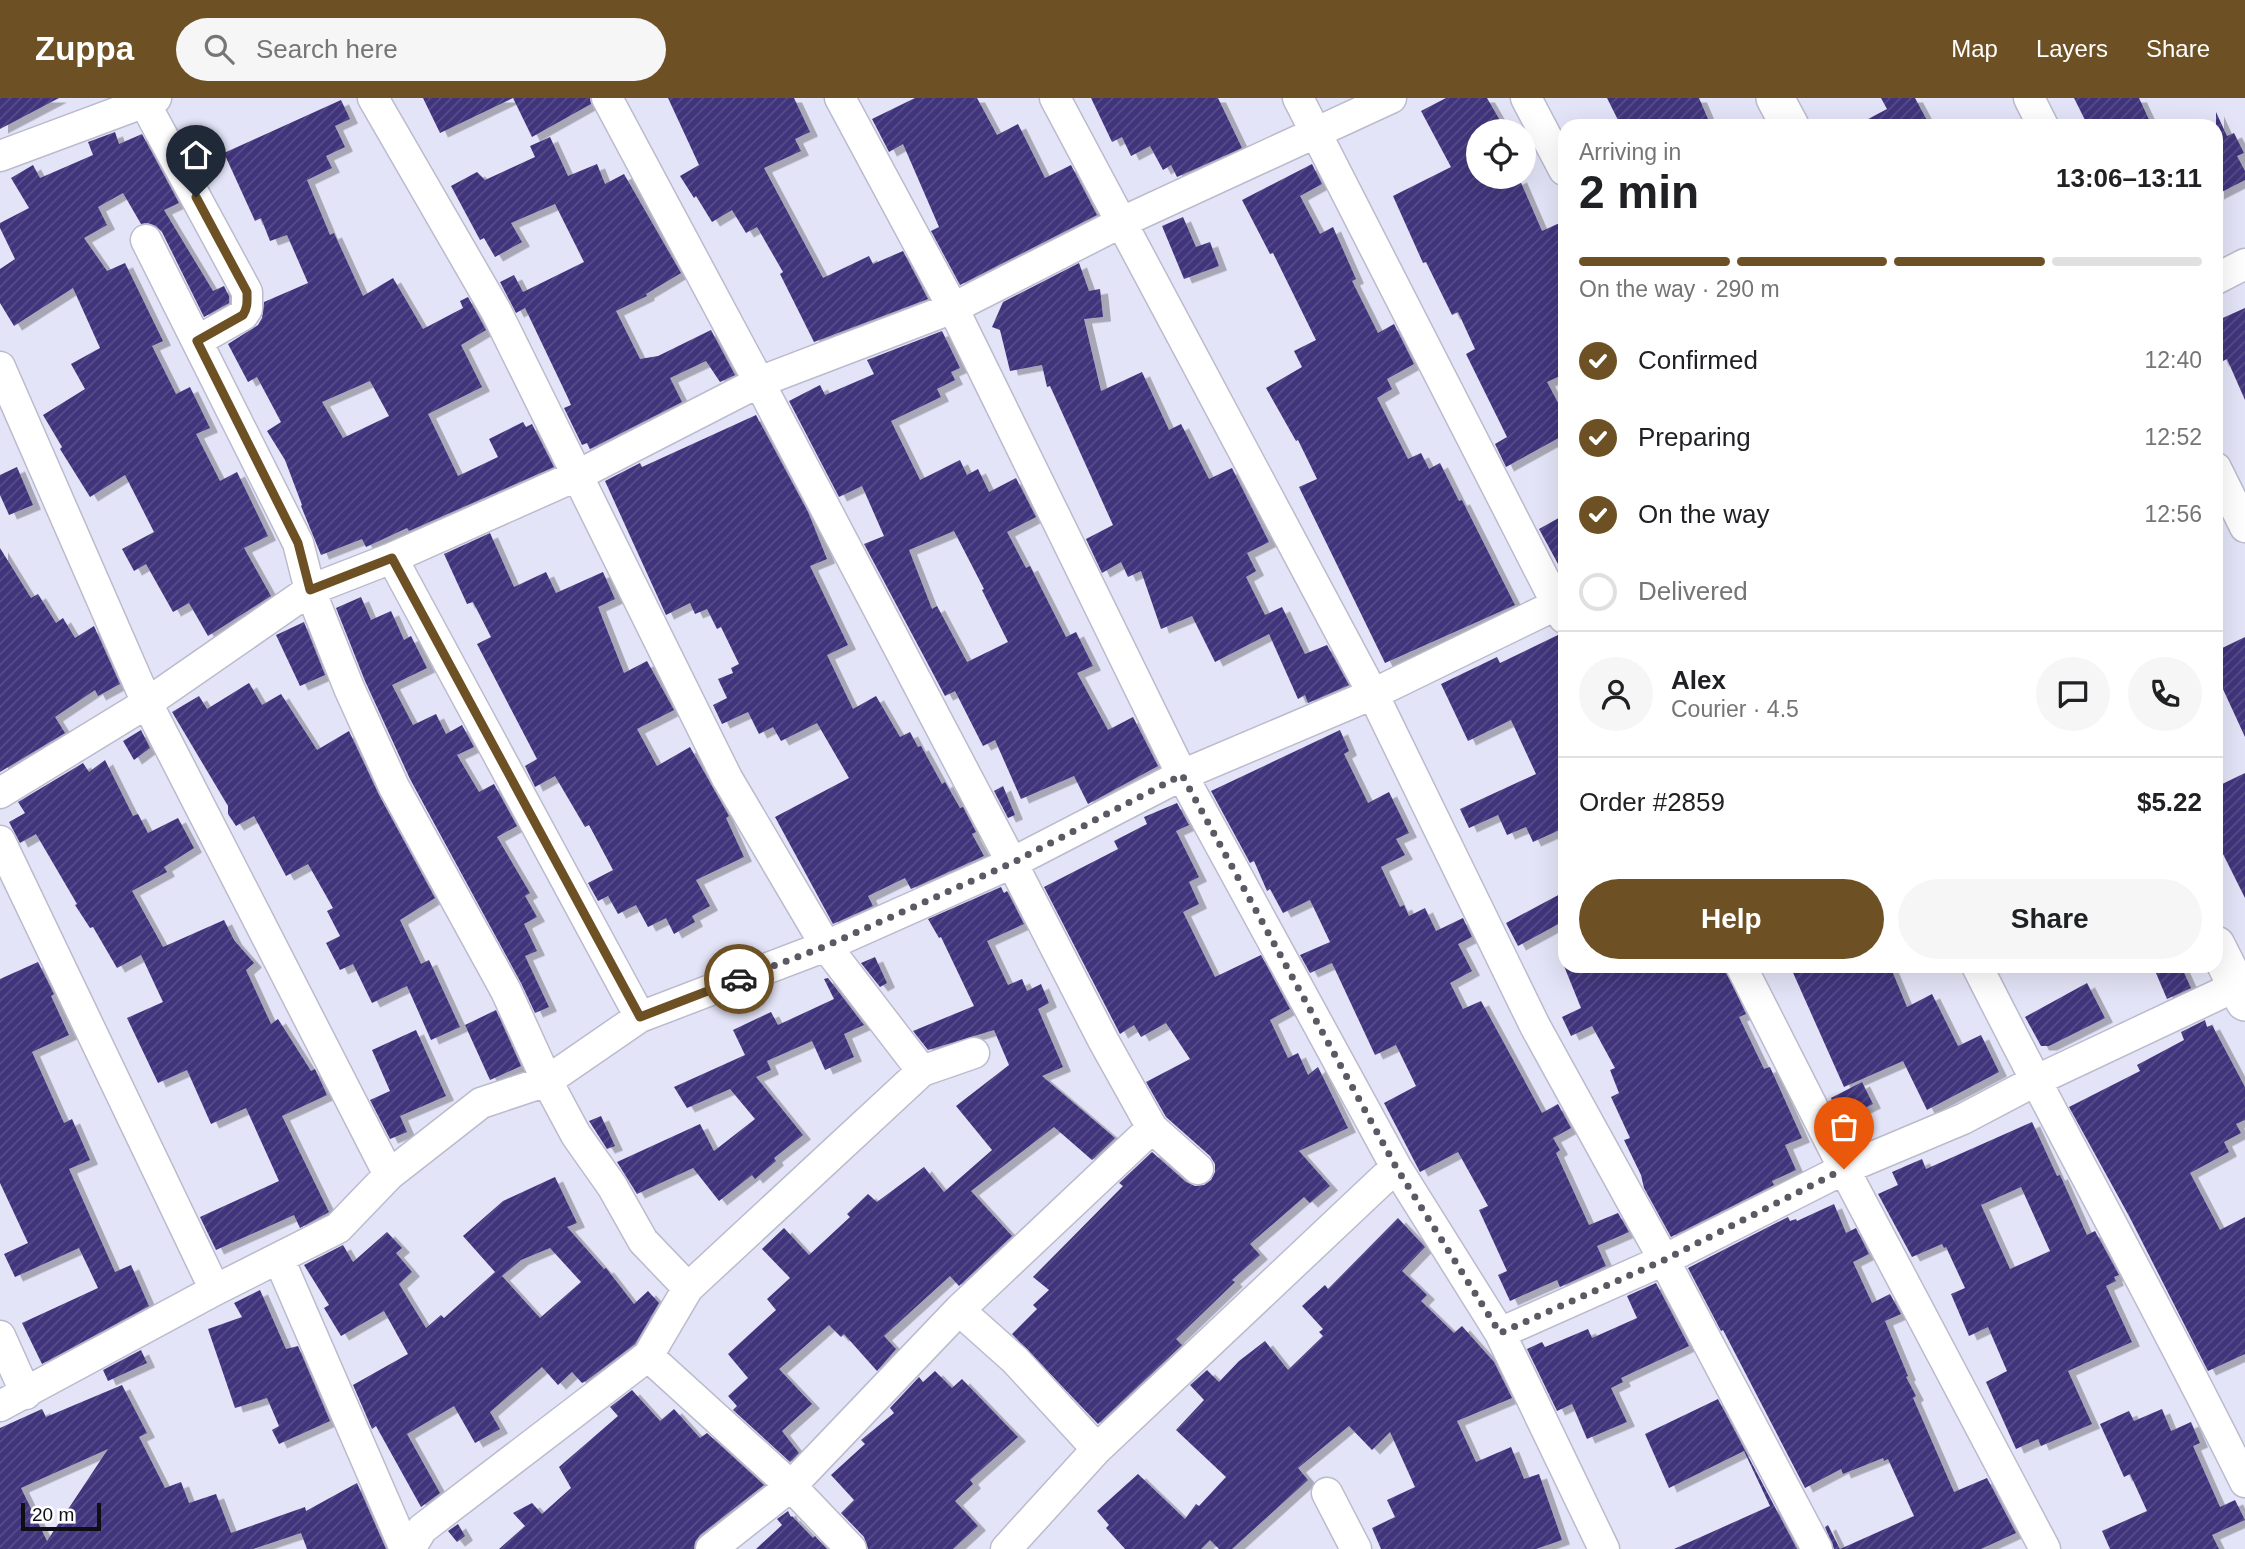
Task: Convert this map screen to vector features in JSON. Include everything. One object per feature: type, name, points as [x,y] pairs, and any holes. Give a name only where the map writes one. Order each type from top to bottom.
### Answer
[{"type":"street","points":[[373,98],[496,311],[727,778],[826,946],[922,1072]]},
{"type":"street","points":[[607,98],[760,382],[1102,1040],[1152,1128],[1198,1169]]},
{"type":"street","points":[[840,98],[953,308],[1182,775],[1396,1167],[1500,1333],[1604,1549]]},
{"type":"street","points":[[1055,98],[1373,694],[1535,1026],[1664,1260],[1817,1549]]},
{"type":"street","points":[[1298,98],[1558,600]]},
{"type":"street","points":[[0,793],[147,704],[310,590],[392,558],[576,475],[760,382],[953,308],[1122,222],[1391,98]]},
{"type":"street","points":[[1526,98],[1558,159]]},
{"type":"street","points":[[1775,98],[1786,119]]},
{"type":"street","points":[[2029,98],[2040,119]]},
{"type":"street","points":[[0,156],[148,100],[247,292],[247,309],[243,315],[197,341]]},
{"type":"street","points":[[146,240],[298,543],[310,590],[349,688],[394,787],[506,991],[547,1081],[576,1135],[612,1186],[643,1241],[688,1288]]},
{"type":"street","points":[[2223,275],[2245,264]]},
{"type":"street","points":[[0,367],[147,704],[389,1175]]},
{"type":"street","points":[[2223,482],[2245,527]]},
{"type":"street","points":[[392,558],[640,1017]]},
{"type":"street","points":[[0,1336],[13,1400],[215,1290],[338,1228],[389,1175],[481,1103],[547,1081],[640,1017],[826,946],[1012,863],[1182,775],[1373,694],[1558,610]]},
{"type":"street","points":[[0,841],[215,1290]]},
{"type":"street","points":[[1500,1333],[1664,1260],[1844,1169],[1963,1119],[2035,1081],[2242,990],[2223,957]]},
{"type":"street","points":[[1745,973],[1844,1169],[2045,1549]]},
{"type":"street","points":[[1981,973],[2035,1081],[2170,1332],[2245,1482]]},
{"type":"street","points":[[408,1549],[422,1529],[648,1356],[688,1288],[922,1072],[974,1053]]},
{"type":"street","points":[[711,1549],[791,1486],[959,1310],[1152,1128]]},
{"type":"street","points":[[1006,1549],[1097,1449],[1396,1167]]},
{"type":"street","points":[[279,1259],[408,1549]]},
{"type":"street","points":[[959,1310],[1015,1360],[1097,1449]]},
{"type":"street","points":[[648,1356],[791,1486],[851,1549]]},
{"type":"street","points":[[1327,1493],[1356,1549]]},
{"type":"building","points":[[0,98],[59,98],[0,129]]},
{"type":"building","points":[[423,98],[513,98],[440,133]]},
{"type":"building","points":[[513,98],[590,98],[591,104],[532,137]]},
{"type":"building","points":[[668,98],[794,98],[810,132],[795,139],[801,151],[764,168],[823,278],[869,256],[873,264],[903,251],[928,299],[814,342],[780,274],[783,272],[757,227],[746,233],[732,210],[712,222],[680,176],[699,165]]},
{"type":"building","points":[[915,98],[977,98],[997,135],[1018,124],[1045,178],[1071,165],[1097,215],[960,285],[931,231],[939,227],[903,144],[889,152],[872,119]]},
{"type":"building","points":[[1091,98],[1218,98],[1242,148],[1177,177],[1171,165],[1163,170],[1150,146],[1131,156],[1122,137],[1112,142]]},
{"type":"building","points":[[1446,98],[1487,98],[1499,119],[1466,119],[1466,189],[1524,189],[1542,231],[1558,224],[1558,377],[1547,382],[1558,403],[1558,438],[1506,467],[1495,444],[1507,437],[1466,354],[1475,349],[1458,312],[1452,315],[1426,262],[1423,263],[1393,196],[1451,167],[1421,111]]},
{"type":"building","points":[[1607,98],[1699,98],[1708,119],[1618,119]]},
{"type":"building","points":[[1881,98],[1915,98],[1926,119],[1868,119],[1887,109]]},
{"type":"building","points":[[2074,98],[2139,98],[2149,119],[2084,119]]},
{"type":"building","points":[[341,100],[350,119],[335,126],[345,147],[326,156],[332,168],[307,180],[330,235],[334,233],[363,296],[393,278],[423,329],[463,308],[460,301],[468,297],[486,330],[461,345],[482,387],[428,414],[458,476],[498,457],[489,439],[523,422],[526,427],[532,424],[554,467],[409,531],[407,528],[366,547],[362,539],[321,555],[285,460],[267,431],[281,422],[257,377],[248,382],[228,344],[258,325],[262,318],[264,302],[308,283],[287,235],[270,241],[261,218],[255,221],[224,153]],"holes":[[[370,381],[389,416],[343,438],[322,402]]]},
{"type":"building","points":[[2223,127],[2227,136],[2234,133],[2244,153],[2237,156],[2245,171],[2245,180],[2223,191]]},
{"type":"building","points":[[115,132],[119,144],[142,134],[179,203],[164,210],[213,291],[224,286],[229,296],[229,303],[204,317],[162,232],[156,226],[141,224],[123,193],[98,207],[107,225],[84,238],[107,271],[125,263],[163,341],[152,346],[176,394],[190,387],[210,428],[196,434],[220,481],[237,472],[268,536],[244,548],[271,596],[208,636],[189,603],[173,612],[146,564],[134,571],[122,549],[154,532],[125,475],[90,497],[60,449],[62,447],[43,415],[85,389],[71,364],[100,348],[73,288],[14,326],[0,303],[0,269],[15,259],[0,223],[29,208],[11,178],[33,165],[40,178],[93,155],[88,142]]},
{"type":"building","points":[[550,137],[568,176],[597,164],[605,184],[624,174],[681,273],[646,294],[647,296],[616,311],[640,359],[658,356],[711,330],[735,375],[720,382],[706,361],[670,378],[682,402],[590,449],[587,443],[582,445],[564,408],[571,405],[525,308],[516,313],[500,282],[514,275],[523,292],[584,262],[555,204],[511,223],[522,242],[495,257],[484,238],[480,240],[451,186],[477,172],[485,180],[535,157],[530,146]]},
{"type":"building","points":[[1312,164],[1322,184],[1300,196],[1320,234],[1333,227],[1356,279],[1352,281],[1378,333],[1394,324],[1414,364],[1387,379],[1392,389],[1377,398],[1408,459],[1421,453],[1429,469],[1440,463],[1459,501],[1462,500],[1515,605],[1385,663],[1299,487],[1317,479],[1298,440],[1296,441],[1266,388],[1302,367],[1294,351],[1316,340],[1273,253],[1270,254],[1242,200]]},
{"type":"building","points":[[1183,217],[1196,247],[1210,242],[1219,266],[1184,279],[1162,226]]},
{"type":"building","points":[[1079,263],[1089,291],[1100,289],[1103,317],[1084,319],[1101,391],[1142,372],[1169,430],[1181,424],[1209,479],[1232,468],[1269,542],[1247,553],[1256,571],[1246,577],[1265,615],[1282,607],[1305,654],[1327,645],[1349,685],[1308,703],[1305,695],[1298,699],[1269,634],[1215,662],[1192,616],[1161,629],[1141,571],[1128,577],[1121,562],[1102,573],[1086,539],[1113,525],[1050,386],[1047,387],[1042,365],[1010,371],[1000,330],[992,327],[1003,302]]},
{"type":"building","points":[[2245,308],[2245,400],[2227,359],[2223,361],[2223,318]]},
{"type":"building","points":[[942,331],[960,368],[951,372],[955,380],[937,389],[941,397],[891,421],[920,480],[960,460],[967,475],[978,469],[989,492],[1016,478],[1036,517],[1007,532],[1026,568],[1030,566],[1066,637],[1076,632],[1093,666],[1077,673],[1108,730],[1133,717],[1158,766],[1088,804],[1074,776],[1021,799],[995,740],[983,746],[955,691],[945,696],[864,544],[884,536],[862,486],[839,497],[789,401],[820,385],[825,395],[874,374],[867,360]],"holes":[[[954,531],[984,589],[982,590],[1008,642],[967,662],[937,606],[932,609],[909,550]]]},
{"type":"building","points":[[756,415],[808,512],[827,559],[810,566],[848,645],[827,655],[853,709],[876,696],[900,737],[910,732],[942,784],[945,782],[960,808],[963,807],[976,832],[972,834],[984,856],[911,889],[905,878],[868,896],[873,906],[833,924],[775,817],[849,778],[817,723],[781,741],[773,727],[759,734],[748,712],[722,724],[713,705],[727,698],[718,679],[733,673],[731,668],[739,664],[721,627],[717,629],[707,609],[695,614],[690,603],[666,615],[605,481],[640,463],[642,467]]},
{"type":"building","points":[[17,467],[33,505],[9,515],[0,495],[0,475]]},
{"type":"building","points":[[1558,518],[1558,564],[1539,529]]},
{"type":"building","points":[[490,533],[514,587],[546,572],[556,593],[603,572],[615,599],[598,607],[624,673],[647,661],[674,710],[637,729],[657,766],[690,747],[729,816],[726,818],[744,857],[696,880],[710,906],[692,916],[695,922],[674,934],[666,918],[648,927],[636,905],[618,914],[608,896],[598,901],[588,883],[613,870],[589,825],[585,827],[555,776],[535,787],[525,766],[537,759],[477,644],[491,637],[473,602],[467,604],[444,554]]},
{"type":"building","points":[[0,548],[31,598],[38,594],[56,623],[63,618],[75,638],[94,626],[120,684],[98,696],[95,690],[55,717],[65,733],[0,772]]},
{"type":"building","points":[[361,597],[371,620],[391,611],[404,640],[411,636],[427,668],[392,685],[413,725],[436,714],[446,734],[462,725],[474,747],[457,755],[479,792],[494,784],[517,826],[497,837],[530,893],[525,896],[537,917],[524,924],[537,951],[525,956],[549,1007],[535,1013],[410,779],[365,681],[336,608]]},
{"type":"building","points":[[304,622],[325,675],[300,686],[276,635]]},
{"type":"building","points":[[1558,635],[1558,831],[1533,842],[1526,827],[1507,835],[1498,815],[1469,828],[1460,809],[1536,774],[1511,720],[1468,741],[1441,684],[1497,657],[1500,663]]},
{"type":"building","points":[[2245,637],[2245,737],[2223,689],[2223,648]]},
{"type":"building","points":[[249,683],[262,705],[281,694],[317,750],[349,731],[379,795],[435,898],[400,920],[421,964],[429,960],[460,1027],[431,1040],[407,986],[372,1003],[353,964],[340,970],[326,943],[340,936],[327,911],[333,908],[308,864],[286,876],[254,816],[236,826],[228,814],[228,806],[172,712],[199,696],[207,709]]},
{"type":"building","points":[[141,730],[150,748],[134,760],[123,741]]},
{"type":"building","points":[[1340,730],[1349,751],[1344,754],[1368,803],[1389,792],[1409,833],[1396,839],[1405,855],[1381,867],[1400,907],[1404,905],[1409,916],[1425,908],[1436,931],[1463,918],[1472,937],[1458,944],[1472,971],[1450,983],[1463,1009],[1481,1001],[1542,1113],[1558,1104],[1571,1128],[1553,1138],[1560,1150],[1556,1153],[1589,1225],[1618,1213],[1629,1232],[1597,1246],[1606,1266],[1560,1287],[1557,1280],[1510,1301],[1498,1275],[1507,1271],[1479,1210],[1488,1206],[1458,1152],[1420,1172],[1384,1103],[1416,1086],[1396,1045],[1375,1055],[1332,963],[1310,973],[1300,955],[1330,942],[1310,900],[1283,913],[1270,889],[1267,891],[1254,861],[1250,863],[1211,791]]},
{"type":"building","points":[[105,760],[133,816],[138,814],[148,833],[178,818],[194,848],[164,867],[167,872],[132,891],[163,947],[224,920],[234,940],[254,963],[246,970],[271,1024],[278,1019],[311,1071],[315,1069],[327,1095],[282,1116],[329,1212],[300,1228],[294,1215],[216,1250],[200,1217],[279,1181],[246,1108],[211,1124],[187,1070],[158,1083],[127,1018],[163,1002],[141,955],[117,968],[93,927],[90,928],[75,905],[77,904],[36,834],[20,843],[9,822],[25,813],[18,802],[83,763],[89,772]]},
{"type":"building","points":[[2245,773],[2245,898],[2223,854],[2223,784]]},
{"type":"building","points":[[1003,786],[1015,815],[1008,818],[994,791]]},
{"type":"building","points":[[1177,803],[1189,825],[1176,831],[1199,877],[1189,882],[1199,904],[1183,912],[1215,977],[1261,955],[1290,1009],[1270,1020],[1288,1058],[1298,1053],[1308,1075],[1318,1067],[1348,1128],[1299,1151],[1330,1186],[1310,1203],[1304,1197],[1250,1244],[1260,1255],[1232,1280],[1235,1282],[1176,1339],[1182,1345],[1098,1424],[1012,1334],[1037,1309],[1033,1305],[1049,1290],[1033,1277],[1123,1186],[1119,1183],[1152,1152],[1186,1182],[1195,1186],[1204,1185],[1211,1180],[1215,1164],[1210,1156],[1166,1117],[1146,1082],[1190,1059],[1166,1023],[1141,1037],[1134,1025],[1120,1034],[1044,887],[1118,849],[1114,841],[1147,824],[1144,817]]},
{"type":"building","points":[[1001,887],[1004,893],[1007,891],[1024,924],[987,941],[1008,985],[1022,979],[1027,991],[1041,984],[1049,1003],[1038,1009],[1063,1067],[1042,1076],[1115,1138],[1092,1160],[1054,1127],[971,1191],[1012,1236],[959,1286],[950,1276],[884,1336],[896,1349],[877,1371],[844,1334],[841,1337],[829,1325],[779,1369],[812,1404],[782,1431],[799,1453],[790,1462],[733,1410],[737,1406],[728,1396],[748,1378],[728,1354],[776,1310],[767,1299],[790,1278],[762,1249],[784,1228],[809,1255],[850,1217],[847,1214],[868,1194],[877,1202],[924,1167],[944,1192],[992,1150],[956,1106],[1009,1065],[994,1030],[928,1050],[913,1031],[974,1006],[941,937],[939,938],[928,919]]},
{"type":"building","points":[[1558,895],[1558,924],[1518,946],[1506,923]]},
{"type":"building","points":[[875,957],[887,983],[880,987],[861,963]]},
{"type":"building","points":[[38,962],[54,994],[51,996],[69,1035],[32,1052],[64,1123],[72,1119],[90,1160],[69,1169],[115,1272],[131,1265],[149,1306],[42,1364],[22,1323],[98,1288],[79,1248],[15,1277],[4,1254],[28,1243],[0,1183],[0,979]]},
{"type":"building","points":[[1567,973],[1727,973],[1746,1014],[1739,1017],[1764,1069],[1770,1067],[1802,1138],[1785,1145],[1796,1170],[1772,1181],[1774,1185],[1671,1237],[1644,1188],[1641,1175],[1624,1140],[1630,1138],[1611,1097],[1619,1093],[1610,1070],[1615,1068],[1592,1026],[1571,1036],[1562,1017],[1581,1008]]},
{"type":"building","points":[[1793,973],[1893,973],[1907,1007],[1932,994],[1958,1046],[1981,1035],[1999,1072],[1927,1110],[1903,1061],[1844,1087]]},
{"type":"building","points":[[2156,973],[2184,973],[2191,988],[2167,999]]},
{"type":"building","points":[[828,978],[864,1025],[844,1034],[854,1057],[825,1070],[812,1041],[767,1061],[771,1070],[756,1077],[803,1135],[774,1158],[776,1161],[755,1179],[752,1175],[719,1201],[693,1168],[637,1194],[617,1162],[700,1124],[714,1151],[755,1119],[730,1089],[687,1108],[674,1087],[745,1055],[733,1030],[771,1012],[778,1025],[834,999],[824,979]]},
{"type":"building","points":[[2087,983],[2105,1018],[2049,1046],[2041,1046],[2025,1017]]},
{"type":"building","points":[[496,1010],[521,1066],[490,1080],[465,1025]]},
{"type":"building","points":[[2205,1020],[2207,1027],[2212,1025],[2245,1087],[2245,1120],[2236,1124],[2241,1133],[2224,1142],[2229,1152],[2190,1173],[2220,1230],[2245,1217],[2245,1354],[2208,1371],[2129,1216],[2069,1107],[2140,1071],[2137,1065],[2184,1040],[2181,1032]]},
{"type":"building","points":[[416,1030],[446,1096],[400,1116],[407,1132],[390,1139],[370,1100],[390,1091],[372,1050]]},
{"type":"building","points":[[1862,1082],[1873,1104],[1841,1120],[1831,1098]]},
{"type":"building","points":[[601,1116],[615,1146],[607,1149],[589,1121]]},
{"type":"building","points":[[2032,1122],[2087,1235],[2095,1231],[2119,1275],[2114,1277],[2116,1281],[2106,1286],[2132,1342],[2068,1371],[2092,1424],[2041,1446],[2038,1439],[2016,1449],[1986,1382],[2007,1371],[1988,1327],[1969,1336],[1951,1294],[1965,1288],[1946,1247],[1942,1244],[1912,1257],[1878,1194],[1898,1185],[1892,1172],[1922,1159],[1926,1169]],"holes":[[[2021,1187],[2050,1251],[2010,1269],[1981,1205]]]},
{"type":"building","points":[[555,1177],[577,1223],[567,1227],[604,1269],[606,1268],[634,1304],[648,1291],[659,1303],[635,1344],[586,1381],[582,1383],[572,1372],[558,1385],[542,1367],[490,1412],[500,1429],[475,1443],[454,1406],[407,1434],[440,1493],[421,1507],[376,1426],[372,1429],[353,1385],[408,1354],[384,1311],[341,1336],[324,1308],[329,1305],[304,1265],[343,1245],[353,1262],[387,1232],[402,1248],[396,1253],[412,1272],[399,1284],[426,1328],[441,1315],[444,1318],[495,1272],[463,1236],[503,1201]],"holes":[[[550,1248],[581,1282],[540,1318],[502,1276],[521,1260]]]},
{"type":"building","points":[[1834,1204],[1846,1233],[1856,1228],[1869,1254],[1853,1262],[1872,1303],[1890,1294],[1901,1314],[1885,1321],[1916,1396],[1913,1398],[1954,1492],[1987,1478],[2016,1533],[1981,1549],[1840,1549],[1914,1516],[1888,1459],[1884,1461],[1883,1458],[1843,1474],[1841,1469],[1805,1488],[1688,1268],[1788,1217],[1790,1221],[1797,1221]]},
{"type":"building","points":[[1398,1218],[1425,1247],[1402,1271],[1427,1295],[1421,1301],[1454,1333],[1462,1326],[1494,1362],[1512,1398],[1457,1421],[1476,1462],[1511,1447],[1524,1479],[1539,1474],[1562,1540],[1536,1549],[1381,1549],[1372,1528],[1395,1517],[1387,1500],[1415,1487],[1390,1432],[1372,1450],[1349,1426],[1298,1468],[1308,1480],[1232,1549],[1219,1549],[1210,1540],[1201,1549],[1125,1549],[1106,1528],[1109,1525],[1097,1511],[1138,1474],[1185,1519],[1196,1504],[1199,1506],[1226,1477],[1176,1430],[1204,1400],[1190,1385],[1207,1370],[1219,1382],[1239,1361],[1265,1341],[1288,1370],[1323,1336],[1319,1332],[1323,1329],[1302,1306],[1325,1285],[1328,1289]]},
{"type":"building","points":[[1656,1283],[1689,1346],[1621,1378],[1623,1382],[1611,1388],[1627,1422],[1587,1439],[1572,1404],[1557,1411],[1527,1349],[1542,1342],[1545,1347],[1588,1329],[1592,1338],[1637,1318],[1627,1296]]},
{"type":"building","points":[[260,1290],[286,1349],[298,1346],[330,1421],[279,1444],[272,1430],[279,1426],[267,1398],[235,1408],[208,1329],[242,1317],[234,1303]]},
{"type":"building","points":[[141,1350],[147,1363],[108,1381],[103,1370]]},
{"type":"building","points":[[935,1371],[952,1388],[962,1379],[1018,1437],[970,1480],[973,1484],[955,1501],[978,1526],[953,1549],[868,1549],[864,1537],[841,1513],[854,1500],[831,1475],[865,1444],[861,1440],[894,1413],[890,1408],[919,1377],[923,1382]]},
{"type":"building","points":[[122,1385],[147,1433],[139,1437],[165,1488],[181,1482],[189,1503],[216,1494],[231,1533],[305,1507],[306,1511],[357,1483],[386,1549],[307,1549],[301,1533],[253,1549],[0,1549],[0,1428],[42,1409],[46,1417]],"holes":[[[108,1449],[47,1541],[21,1488]]]},
{"type":"building","points":[[632,1390],[660,1421],[674,1409],[700,1438],[707,1433],[764,1485],[700,1535],[694,1549],[499,1549],[525,1526],[513,1513],[532,1503],[542,1514],[571,1488],[559,1467],[618,1416],[610,1407]]},
{"type":"building","points":[[1718,1399],[1797,1549],[1674,1549],[1770,1506],[1744,1451],[1669,1488],[1645,1434]]},
{"type":"building","points":[[2162,1409],[2171,1431],[2191,1422],[2200,1443],[2193,1446],[2220,1507],[2235,1500],[2245,1520],[2212,1535],[2219,1549],[2110,1549],[2102,1531],[2147,1511],[2130,1474],[2124,1477],[2100,1424],[2129,1411],[2134,1421]]},
{"type":"building","points":[[788,1511],[791,1517],[827,1549],[756,1549],[782,1525],[777,1519]]},
{"type":"building","points":[[458,1524],[465,1536],[457,1542],[448,1531]]},
{"type":"building","points":[[1828,1525],[1840,1549],[1834,1549],[1825,1527]]},
{"type":"way so far","points":[[739,979],[826,946],[1012,863],[1182,775],[1396,1167],[1500,1333],[1664,1260],[1844,1169]]},
{"type":"route","points":[[196,197],[247,292],[247,309],[243,315],[197,341],[298,543],[310,590],[392,558],[640,1017],[739,979]]}]
